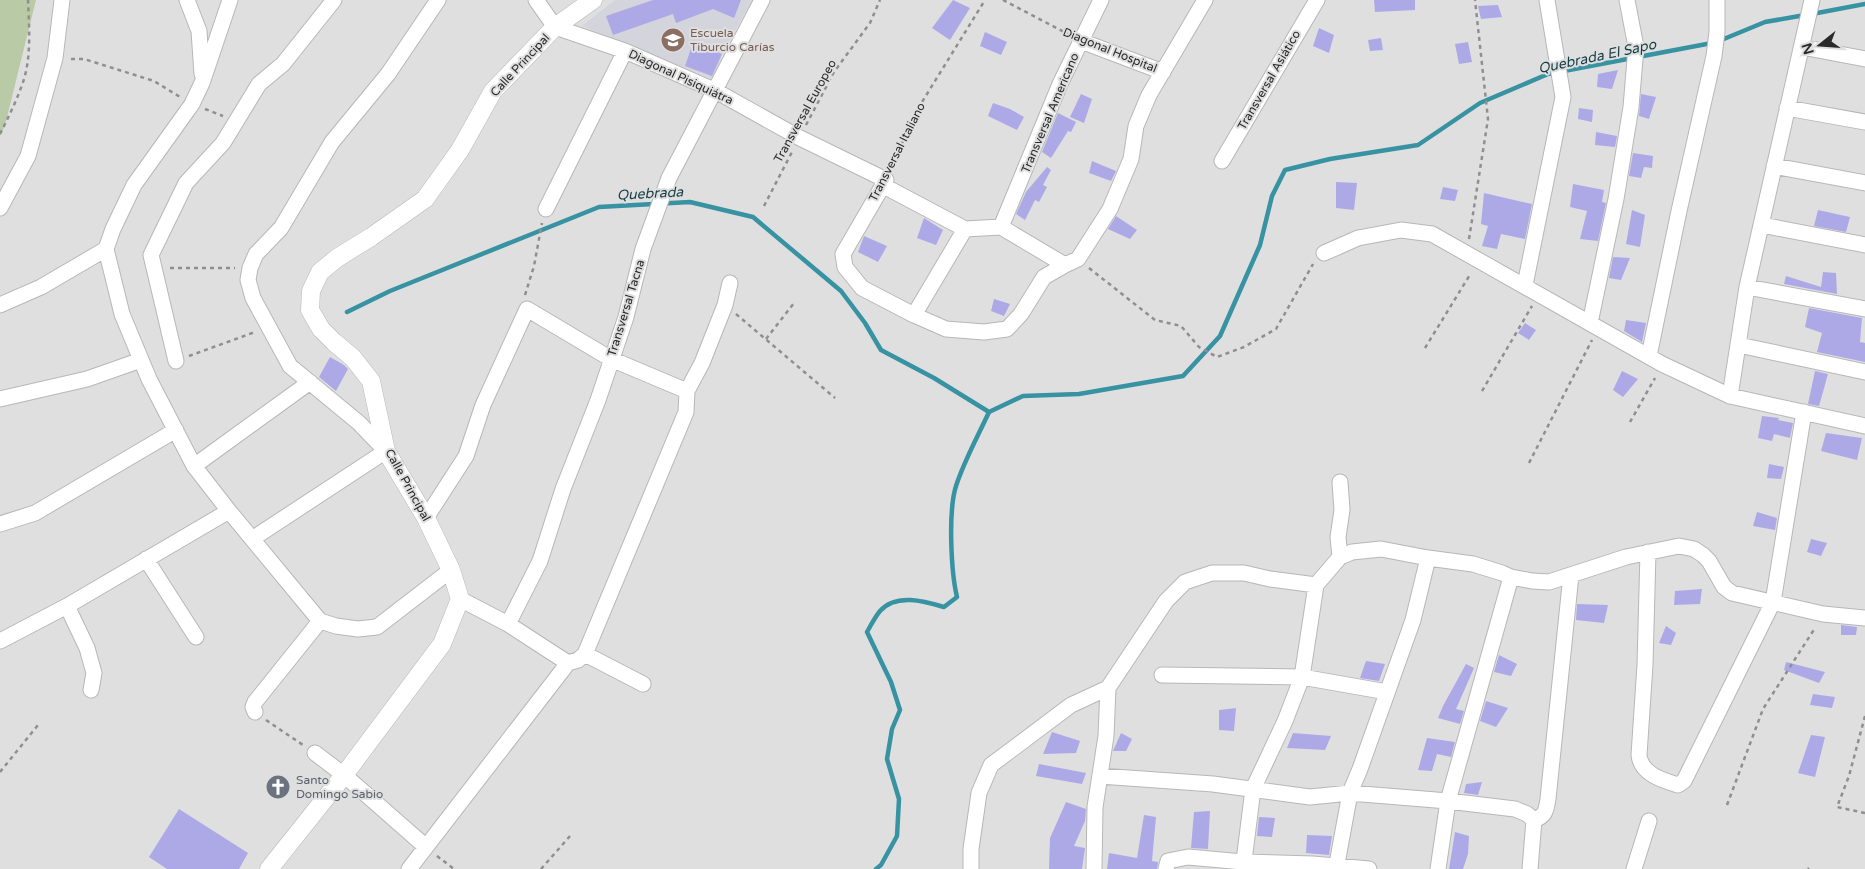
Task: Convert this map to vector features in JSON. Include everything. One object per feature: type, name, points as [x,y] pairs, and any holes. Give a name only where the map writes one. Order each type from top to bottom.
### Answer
[{"type":"street","points":[[0,208],[28,156],[55,58],[62,0]]},
{"type":"street","points":[[187,0],[199,31],[202,83]]},
{"type":"street","points":[[230,0],[202,83],[192,104],[134,185],[113,229],[106,249],[122,314],[141,360],[194,466],[228,511],[320,621],[336,626],[358,629],[377,627],[452,570]]},
{"type":"street","points":[[176,361],[151,255],[186,183],[223,143],[259,84],[283,64],[334,0]]},
{"type":"street","points":[[252,539],[386,451],[360,424],[290,366],[253,298],[248,280],[250,268],[256,254],[281,228],[332,142],[388,74],[438,0]]},
{"type":"street","points":[[536,0],[555,27]]},
{"type":"street","name":"Calle Principal","points":[[460,599],[452,570],[426,518],[386,451],[371,381],[353,358],[321,329],[310,310],[311,291],[320,272],[331,263],[425,199],[460,150],[493,91],[555,27],[592,0]]},
{"type":"street","name":"Transversal Tacna","points":[[508,624],[540,561],[563,489],[598,400],[626,317],[643,249],[669,178],[762,0]]},
{"type":"street","name":"Transversal Americano","points":[[1002,227],[1060,84],[1102,0]]},
{"type":"street","points":[[1072,262],[1002,227],[965,229],[914,315],[946,329],[984,332],[1007,329],[1021,314],[1044,277],[1072,262],[1110,209],[1131,159],[1136,126],[1149,95],[1205,0]]},
{"type":"street","name":"Transversal Asiático","points":[[1222,161],[1316,0]]},
{"type":"street","points":[[1525,285],[1563,97],[1547,0]]},
{"type":"street","points":[[1594,325],[1631,107],[1636,48],[1627,0]]},
{"type":"street","points":[[1649,356],[1678,211],[1714,56],[1717,32],[1717,0]]},
{"type":"street","points":[[1730,396],[1748,288],[1812,2]]},
{"type":"street","name":"Diagonal Pisiquiátra","points":[[555,27],[625,51],[714,90],[884,182],[965,229]]},
{"type":"street","name":"Diagonal Hospital","points":[[1081,41],[1163,72]]},
{"type":"street","points":[[1802,47],[1865,59]]},
{"type":"street","points":[[546,209],[625,51]]},
{"type":"street","points":[[1787,108],[1865,122]]},
{"type":"street","points":[[1774,166],[1865,183]]},
{"type":"street","name":"Transversal Italiano","points":[[884,182],[843,254],[845,267],[862,288],[914,315]]},
{"type":"street","points":[[1762,225],[1865,245]]},
{"type":"street","points":[[1324,253],[1358,238],[1401,230],[1432,234],[1540,293],[1662,364],[1730,396],[1865,426]]},
{"type":"street","points":[[0,305],[41,287],[106,249]]},
{"type":"street","points":[[409,869],[568,663],[578,660],[586,654],[686,412],[687,391],[702,363],[725,305],[730,284]]},
{"type":"street","points":[[1748,288],[1865,309]]},
{"type":"street","points":[[426,518],[466,456],[483,405],[527,309],[611,359],[687,391]]},
{"type":"street","points":[[1739,345],[1865,372]]},
{"type":"street","points":[[0,399],[87,379],[141,360]]},
{"type":"street","points":[[194,466],[310,382]]},
{"type":"street","points":[[1648,552],[1640,764],[1646,771],[1661,780],[1678,786],[1684,781],[1773,602],[1804,412]]},
{"type":"street","points":[[0,524],[36,512],[176,430]]},
{"type":"street","points":[[1340,482],[1342,510],[1338,538],[1340,557]]},
{"type":"street","points":[[0,641],[67,606],[228,511]]},
{"type":"street","points":[[1243,865],[1253,789],[1285,721],[1302,677],[1316,585],[1340,557],[1352,552],[1381,549],[1472,564],[1511,577],[1549,582],[1626,557],[1679,546],[1694,549],[1709,561],[1724,587],[1732,592],[1824,614],[1865,618]]},
{"type":"street","points":[[1336,868],[1350,793],[1412,620],[1428,558]]},
{"type":"street","points":[[146,559],[196,637]]},
{"type":"street","points":[[1094,869],[1095,807],[1106,736],[1108,688],[1166,601],[1185,582],[1212,573],[1244,573],[1270,579],[1316,585]]},
{"type":"street","points":[[1534,820],[1542,818],[1546,813],[1571,575]]},
{"type":"street","points":[[1438,869],[1448,801],[1511,577]]},
{"type":"street","points":[[269,869],[344,775],[442,644],[460,599],[508,624],[568,663]]},
{"type":"street","points":[[67,606],[87,648],[94,673],[91,690]]},
{"type":"street","points":[[255,712],[253,707],[255,702],[320,621]]},
{"type":"street","points":[[586,654],[643,684]]},
{"type":"street","points":[[1162,675],[1302,677],[1387,692]]},
{"type":"street","points":[[971,869],[971,849],[979,793],[991,764],[1071,705],[1108,688]]},
{"type":"street","points":[[315,754],[344,775],[426,847]]},
{"type":"street","points":[[1100,776],[1213,784],[1310,797],[1350,793],[1448,801],[1515,808],[1534,820]]},
{"type":"street","points":[[1530,869],[1534,820]]},
{"type":"street","points":[[1634,869],[1649,821]]},
{"type":"street","points":[[1166,869],[1168,861],[1188,857],[1243,865],[1313,864],[1336,868],[1369,869]]},
{"type":"path","points":[[0,134],[23,84],[27,65],[29,36],[28,0]]},
{"type":"path","name":"Transversal Europeo","points":[[764,206],[834,72],[870,22],[880,0]]},
{"type":"path","name":"Transversal Italiano","points":[[884,182],[901,149],[914,115],[985,0]]},
{"type":"path","name":"Diagonal Hospital","points":[[1003,0],[1081,41]]},
{"type":"path","points":[[1425,348],[1473,257],[1488,119],[1475,0]]},
{"type":"path","points":[[55,58],[84,59],[154,81],[192,104],[236,121]]},
{"type":"path","points":[[527,309],[525,295],[534,266],[546,209]]},
{"type":"path","points":[[1072,262],[1155,320],[1181,326],[1200,347],[1217,357],[1244,347],[1276,329],[1317,258],[1324,253]]},
{"type":"path","points":[[154,269],[250,268]]},
{"type":"path","points":[[1482,391],[1540,293]]},
{"type":"path","points":[[766,339],[794,303]]},
{"type":"path","points":[[725,305],[835,398]]},
{"type":"path","points":[[1529,463],[1594,325]]},
{"type":"path","points":[[176,361],[269,327]]},
{"type":"path","points":[[1630,422],[1662,364]]},
{"type":"path","points":[[1726,805],[1763,709],[1824,614]]},
{"type":"path","points":[[255,712],[315,754]]},
{"type":"path","points":[[1865,716],[1849,776],[1836,807],[1865,813]]},
{"type":"path","points":[[0,772],[38,725]]},
{"type":"path","points":[[542,869],[570,836]]},
{"type":"path","points":[[426,847],[454,869]]},
{"type":"shaded area","name":"Escuela Tiburcio Carías","points":[[615,0],[752,0],[722,54],[714,76],[711,78],[582,26]]},
{"type":"green space","points":[[0,0],[36,0],[5,125],[0,136]]},
{"type":"building","points":[[653,0],[741,0],[734,18],[713,9],[676,23],[673,14],[613,35],[606,16]]},
{"type":"building","points":[[953,0],[970,8],[950,40],[932,28]]},
{"type":"building","points":[[1374,0],[1415,0],[1415,10],[1375,12]]},
{"type":"building","points":[[1498,5],[1502,17],[1481,19],[1478,6]]},
{"type":"building","points":[[1319,28],[1334,35],[1329,53],[1313,46]]},
{"type":"building","points":[[985,32],[1007,42],[1001,55],[980,46]]},
{"type":"building","points":[[1381,38],[1383,50],[1370,51],[1368,40]]},
{"type":"building","points":[[1468,42],[1472,62],[1459,64],[1455,44]]},
{"type":"building","points":[[693,43],[722,54],[712,76],[685,66]]},
{"type":"building","points":[[1618,70],[1612,89],[1597,87],[1598,74]]},
{"type":"building","points":[[1081,94],[1092,99],[1084,123],[1070,117]]},
{"type":"building","points":[[1641,94],[1656,97],[1649,119],[1639,116]]},
{"type":"building","points":[[993,103],[1010,109],[1024,117],[1017,130],[988,116]]},
{"type":"building","points":[[1579,108],[1593,110],[1592,122],[1578,119]]},
{"type":"building","points":[[1058,113],[1076,122],[1071,132],[1068,131],[1051,158],[1042,152]]},
{"type":"building","points":[[1596,132],[1617,136],[1615,147],[1595,145]]},
{"type":"building","points":[[1633,153],[1653,156],[1652,168],[1644,167],[1641,178],[1629,176]]},
{"type":"building","points":[[1092,161],[1116,171],[1111,181],[1089,173]]},
{"type":"building","points":[[1047,167],[1051,170],[1043,185],[1047,187],[1039,202],[1035,200],[1025,220],[1016,214],[1026,192]]},
{"type":"building","points":[[1336,182],[1357,183],[1354,210],[1336,208]]},
{"type":"building","points":[[1573,184],[1604,190],[1602,202],[1606,203],[1598,241],[1580,239],[1587,211],[1570,207]]},
{"type":"building","points":[[1443,187],[1458,190],[1455,201],[1440,199]]},
{"type":"building","points":[[1484,193],[1532,204],[1525,239],[1501,234],[1497,249],[1482,246],[1488,226],[1481,224]]},
{"type":"building","points":[[1632,210],[1645,215],[1640,247],[1626,244]]},
{"type":"building","points":[[1818,210],[1850,217],[1846,232],[1814,226]]},
{"type":"building","points":[[1116,216],[1137,230],[1130,239],[1108,229]]},
{"type":"building","points":[[924,218],[943,230],[936,245],[917,238]]},
{"type":"building","points":[[864,236],[887,246],[878,262],[858,252]]},
{"type":"building","points":[[1613,257],[1630,258],[1621,280],[1609,278]]},
{"type":"building","points":[[1823,272],[1836,273],[1837,294],[1784,284],[1786,276],[1821,287]]},
{"type":"building","points":[[994,299],[1010,304],[1004,316],[991,311]]},
{"type":"building","points":[[1809,308],[1862,318],[1860,342],[1865,343],[1865,362],[1817,352],[1822,333],[1805,327]]},
{"type":"building","points":[[1626,320],[1646,323],[1642,342],[1624,331]]},
{"type":"building","points":[[1525,323],[1536,330],[1529,340],[1518,333]]},
{"type":"building","points":[[330,357],[348,369],[336,391],[319,377]]},
{"type":"building","points":[[1622,371],[1638,379],[1623,397],[1613,390]]},
{"type":"building","points":[[1815,371],[1828,374],[1819,406],[1808,404]]},
{"type":"building","points":[[1762,416],[1779,418],[1778,420],[1793,423],[1790,438],[1774,434],[1772,441],[1758,438]]},
{"type":"building","points":[[1826,433],[1862,438],[1857,460],[1821,451]]},
{"type":"building","points":[[1769,464],[1784,467],[1781,479],[1767,478]]},
{"type":"building","points":[[1757,512],[1777,518],[1775,530],[1753,526]]},
{"type":"building","points":[[1811,539],[1827,543],[1821,556],[1807,552]]},
{"type":"building","points":[[1702,589],[1700,604],[1674,605],[1675,591]]},
{"type":"building","points":[[1577,604],[1608,605],[1604,623],[1576,620]]},
{"type":"building","points":[[1841,625],[1857,627],[1856,635],[1841,635]]},
{"type":"building","points":[[1666,626],[1676,633],[1671,645],[1659,643]]},
{"type":"building","points":[[1499,655],[1517,664],[1511,676],[1494,672]]},
{"type":"building","points":[[1366,661],[1385,664],[1379,681],[1360,678]]},
{"type":"building","points":[[1786,662],[1825,672],[1819,683],[1784,670]]},
{"type":"building","points":[[1466,664],[1474,668],[1456,709],[1464,711],[1460,724],[1438,718],[1443,706]]},
{"type":"building","points":[[1813,694],[1835,697],[1832,708],[1810,705]]},
{"type":"building","points":[[1486,701],[1508,708],[1496,727],[1480,721]]},
{"type":"building","points":[[1236,708],[1234,731],[1219,730],[1219,710]]},
{"type":"building","points":[[1052,732],[1080,741],[1076,753],[1043,754]]},
{"type":"building","points":[[1121,733],[1132,739],[1126,751],[1113,751]]},
{"type":"building","points":[[1293,733],[1331,736],[1325,750],[1287,748]]},
{"type":"building","points":[[1811,735],[1825,737],[1815,777],[1798,773]]},
{"type":"building","points":[[1427,738],[1455,742],[1451,757],[1437,754],[1432,771],[1418,770]]},
{"type":"building","points":[[1039,764],[1086,773],[1082,784],[1036,776]]},
{"type":"building","points":[[1482,782],[1478,795],[1464,793],[1466,784]]},
{"type":"building","points":[[1066,802],[1086,809],[1085,821],[1074,846],[1085,848],[1082,869],[1049,869],[1050,838]]},
{"type":"building","points":[[179,809],[248,853],[239,869],[167,869],[149,857]]},
{"type":"building","points":[[1210,811],[1208,849],[1191,848],[1194,812]]},
{"type":"building","points":[[1144,815],[1156,817],[1152,861],[1158,862],[1157,869],[1107,869],[1109,853],[1137,858]]},
{"type":"building","points":[[1259,817],[1275,818],[1272,837],[1257,836]]},
{"type":"building","points":[[1455,832],[1469,836],[1468,854],[1463,869],[1449,869]]},
{"type":"building","points":[[1307,835],[1332,836],[1329,855],[1306,853]]},
{"type":"waterway","name":"Quebrada El Sapo","points":[[1812,14],[1865,4]]},
{"type":"waterway","name":"Quebrada El Sapo","points":[[1719,41],[1765,22],[1805,15]]},
{"type":"waterway","name":"Quebrada El Sapo","points":[[876,869],[881,865],[897,836],[899,799],[887,759],[892,729],[900,710],[891,682],[867,632],[880,611],[894,602],[910,600],[944,607],[957,597],[951,542],[954,497],[963,467],[989,412],[1023,396],[1079,394],[1183,376],[1220,336],[1260,245],[1272,196],[1285,170],[1330,159],[1418,145],[1480,103],[1548,74],[1712,43]]},
{"type":"waterway","name":"Quebrada","points":[[347,312],[390,291],[599,207],[690,202],[753,217],[841,291],[865,323],[881,350],[934,378],[989,412]]},
{"type":"place","name":"Escuela Tiburcio Carías","points":[[673,40]]},
{"type":"place","name":"Santo Domingo Sabio","points":[[278,787]]}]
